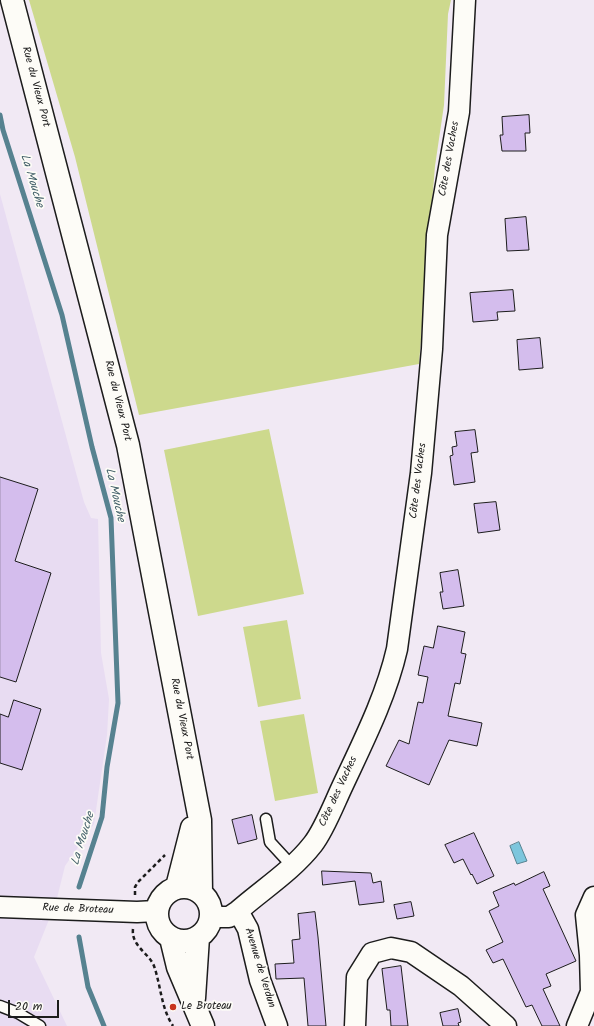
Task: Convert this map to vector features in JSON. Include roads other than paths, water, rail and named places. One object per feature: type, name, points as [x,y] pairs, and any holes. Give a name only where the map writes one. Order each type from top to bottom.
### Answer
[{"type":"main road","name":"Rue du Vieux Port","points":[[12,0],[128,445],[191,770],[196,808],[200,820],[201,893]]},
{"type":"main road","points":[[177,887],[196,808]]},
{"type":"main road","points":[[185,886],[194,888],[201,893],[207,899],[211,917],[209,925],[198,937],[192,940],[185,941],[171,938],[164,933],[157,919],[147,912],[169,891],[177,887],[185,886]]},
{"type":"main road","points":[[194,1002],[198,937]]},
{"type":"main road","points":[[171,938],[178,967],[203,1026]]},
{"type":"street","name":"Côte des Vaches","points":[[238,911],[293,867],[314,843],[337,799],[366,735],[389,679],[397,649],[421,473],[432,349],[437,235],[459,112],[465,0]]},
{"type":"street","points":[[577,1026],[591,992],[590,955],[586,916],[594,897]]},
{"type":"street","name":"Rue de Broteau","points":[[0,907],[147,912]]},
{"type":"street","points":[[211,917],[229,917],[238,911]]},
{"type":"street","name":"Avenue de Verdun","points":[[238,911],[248,929],[260,980],[277,1026]]},
{"type":"street","points":[[355,1026],[357,977],[372,953],[391,948],[411,952],[455,981],[506,1026]]},
{"type":"lane","points":[[266,819],[270,842],[293,867]]},
{"type":"lane","points":[[0,1006],[18,1013],[40,1026]]},
{"type":"water","points":[[519,842],[527,861],[517,864],[510,846]]},
{"type":"waterway","name":"La Mouche","points":[[0,115],[3,130],[62,315],[92,447],[111,518],[118,703],[107,767],[102,817],[79,887]]},
{"type":"waterway","name":"La Mouche","points":[[79,937],[88,987],[104,1026]]},
{"type":"place","name":"Le Broteau","points":[[173,1007]]}]
